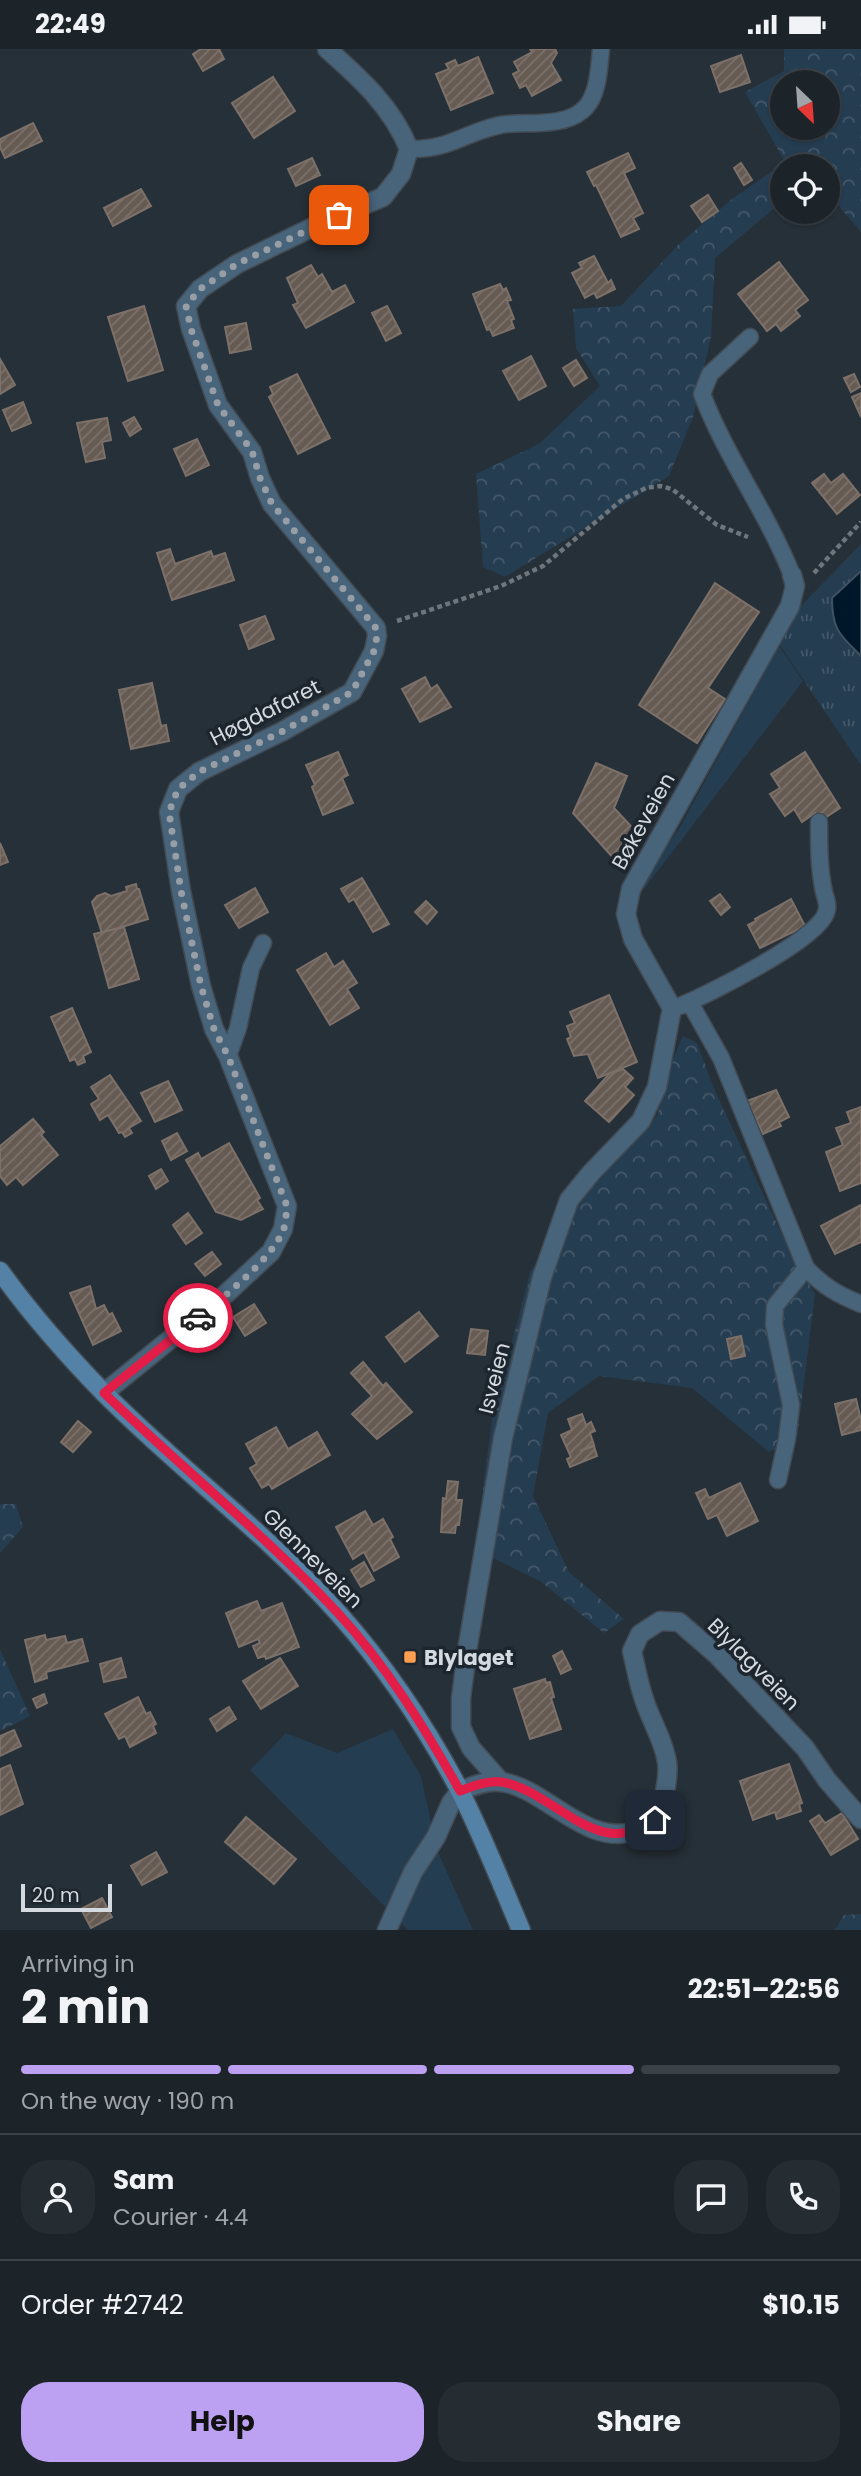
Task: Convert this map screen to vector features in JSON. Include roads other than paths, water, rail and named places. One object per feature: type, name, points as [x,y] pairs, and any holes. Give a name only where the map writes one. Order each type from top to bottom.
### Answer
[{"type":"main road","name":"Glenneveien","points":[[0,1271],[61,1348],[104,1393],[267,1542],[337,1612],[369,1649],[434,1744],[460,1791],[522,1930]]},
{"type":"street","points":[[327,49],[381,100],[393,116],[409,149]]},
{"type":"street","name":"Høgdafaret","points":[[104,1393],[227,1293],[271,1252],[283,1229],[287,1206],[228,1056],[214,1029],[193,953],[169,812],[174,796],[187,780],[199,772],[283,731],[352,692],[374,651],[377,636],[376,628],[272,504],[252,451],[218,405],[191,329],[186,306],[200,289],[237,264],[383,197],[401,174],[409,149]]},
{"type":"street","name":"Bøkeveien","points":[[680,1005],[633,939],[626,914],[631,889],[790,606],[793,581]]},
{"type":"street","name":"Isveien","points":[[501,1782],[471,1748],[461,1727],[461,1698],[503,1438],[542,1277],[569,1200],[641,1121],[657,1087],[680,1005]]},
{"type":"street","name":"Blylagveien","points":[[501,1782],[526,1791],[586,1825],[617,1834],[628,1833],[655,1820],[661,1807],[668,1766],[645,1702],[632,1651],[640,1634],[660,1621],[679,1622],[717,1655],[805,1748],[827,1780],[861,1819]]},
{"type":"street","points":[[387,1930],[413,1873],[460,1791],[475,1784],[501,1782]]},
{"type":"lane","points":[[409,149],[442,146],[495,126],[562,121],[579,116],[593,98],[601,49]]},
{"type":"lane","points":[[750,337],[710,374],[702,394],[716,430],[781,547],[793,581]]},
{"type":"lane","points":[[680,1005],[785,951],[818,927],[826,914],[827,906],[820,871],[819,822]]},
{"type":"lane","points":[[228,1056],[251,968],[263,943]]},
{"type":"lane","name":"Bøkeveien","points":[[680,1005],[694,1010],[721,1058],[806,1268],[836,1295],[861,1304]]},
{"type":"lane","points":[[778,1480],[791,1405],[774,1325],[775,1306],[806,1268]]},
{"type":"place","name":"Blylaget","points":[[410,1657]]}]
